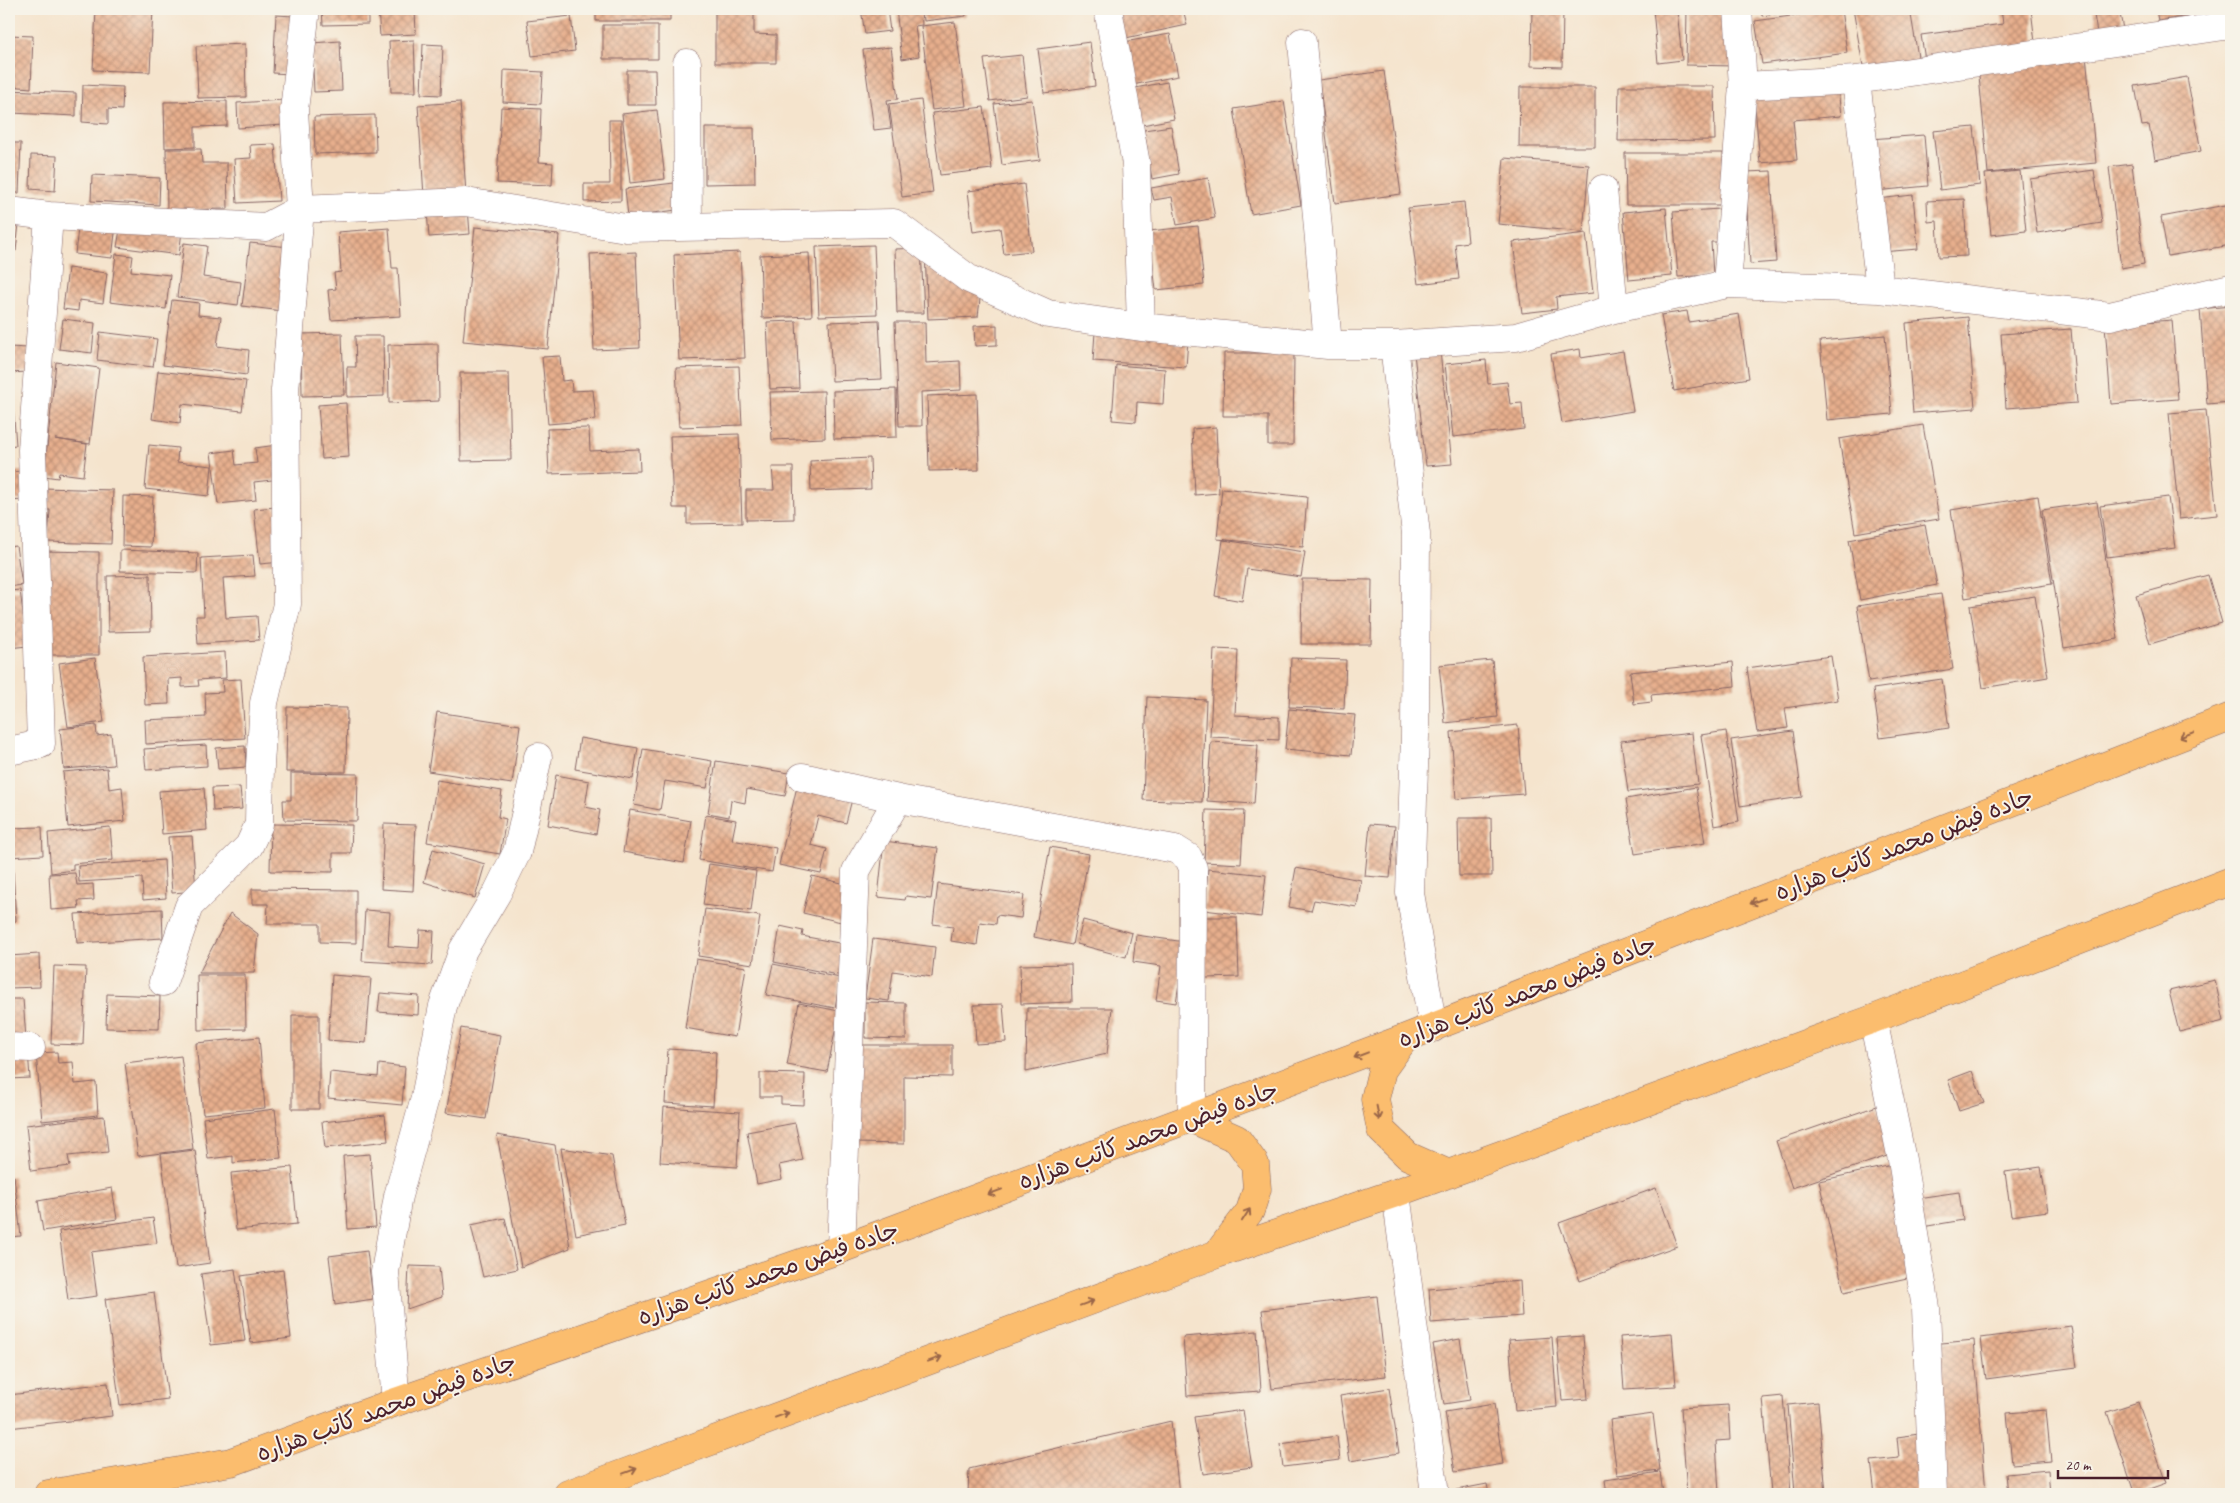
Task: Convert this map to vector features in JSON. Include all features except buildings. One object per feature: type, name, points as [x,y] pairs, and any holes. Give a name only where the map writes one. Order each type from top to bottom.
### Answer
[{"type":"main road","name":"جاده فیض محمد کاتب هزاره","points":[[48,1494],[231,1462],[396,1402],[841,1249],[1432,1028],[2231,718]]},
{"type":"main road","points":[[568,1494],[1217,1254],[1396,1193],[1873,1020],[2231,881]]},
{"type":"main road","points":[[1405,1038],[1382,1070],[1375,1099],[1381,1130],[1408,1156],[1449,1174]]},
{"type":"main road","points":[[1192,1119],[1237,1139],[1255,1164],[1257,1189],[1250,1212],[1217,1254]]},
{"type":"street","points":[[163,982],[189,906],[249,846],[259,824],[264,703],[287,604],[285,390],[300,209],[294,110],[306,9]]},
{"type":"street","points":[[1108,9],[1136,164],[1141,327]]},
{"type":"street","points":[[1727,284],[1743,86],[1738,9]]},
{"type":"street","points":[[1743,86],[1856,80],[2231,25]]},
{"type":"street","points":[[1302,42],[1328,345]]},
{"type":"street","points":[[688,64],[688,227]]},
{"type":"street","points":[[1856,80],[1880,289]]},
{"type":"street","points":[[1603,189],[1614,309]]},
{"type":"street","points":[[9,211],[50,216],[266,227],[300,209],[466,202],[626,228],[894,223],[969,280],[1048,314],[1141,327],[1328,345],[1394,345],[1516,337],[1614,309],[1727,284],[1880,289],[2110,316],[2231,288]]},
{"type":"street","points":[[9,751],[41,744],[32,450],[50,216]]},
{"type":"street","points":[[1394,345],[1416,534],[1415,736],[1410,893],[1432,1028]]},
{"type":"street","points":[[396,1402],[385,1272],[398,1196],[425,1098],[444,1006],[463,950],[497,893],[517,852],[538,757]]},
{"type":"street","points":[[802,776],[898,799],[1176,849],[1188,857],[1193,868],[1192,1119]]},
{"type":"street","points":[[841,1249],[856,871],[898,799]]},
{"type":"street","points":[[1873,1020],[1902,1160],[1926,1308],[1933,1494]]},
{"type":"street","points":[[1396,1193],[1435,1494]]}]
